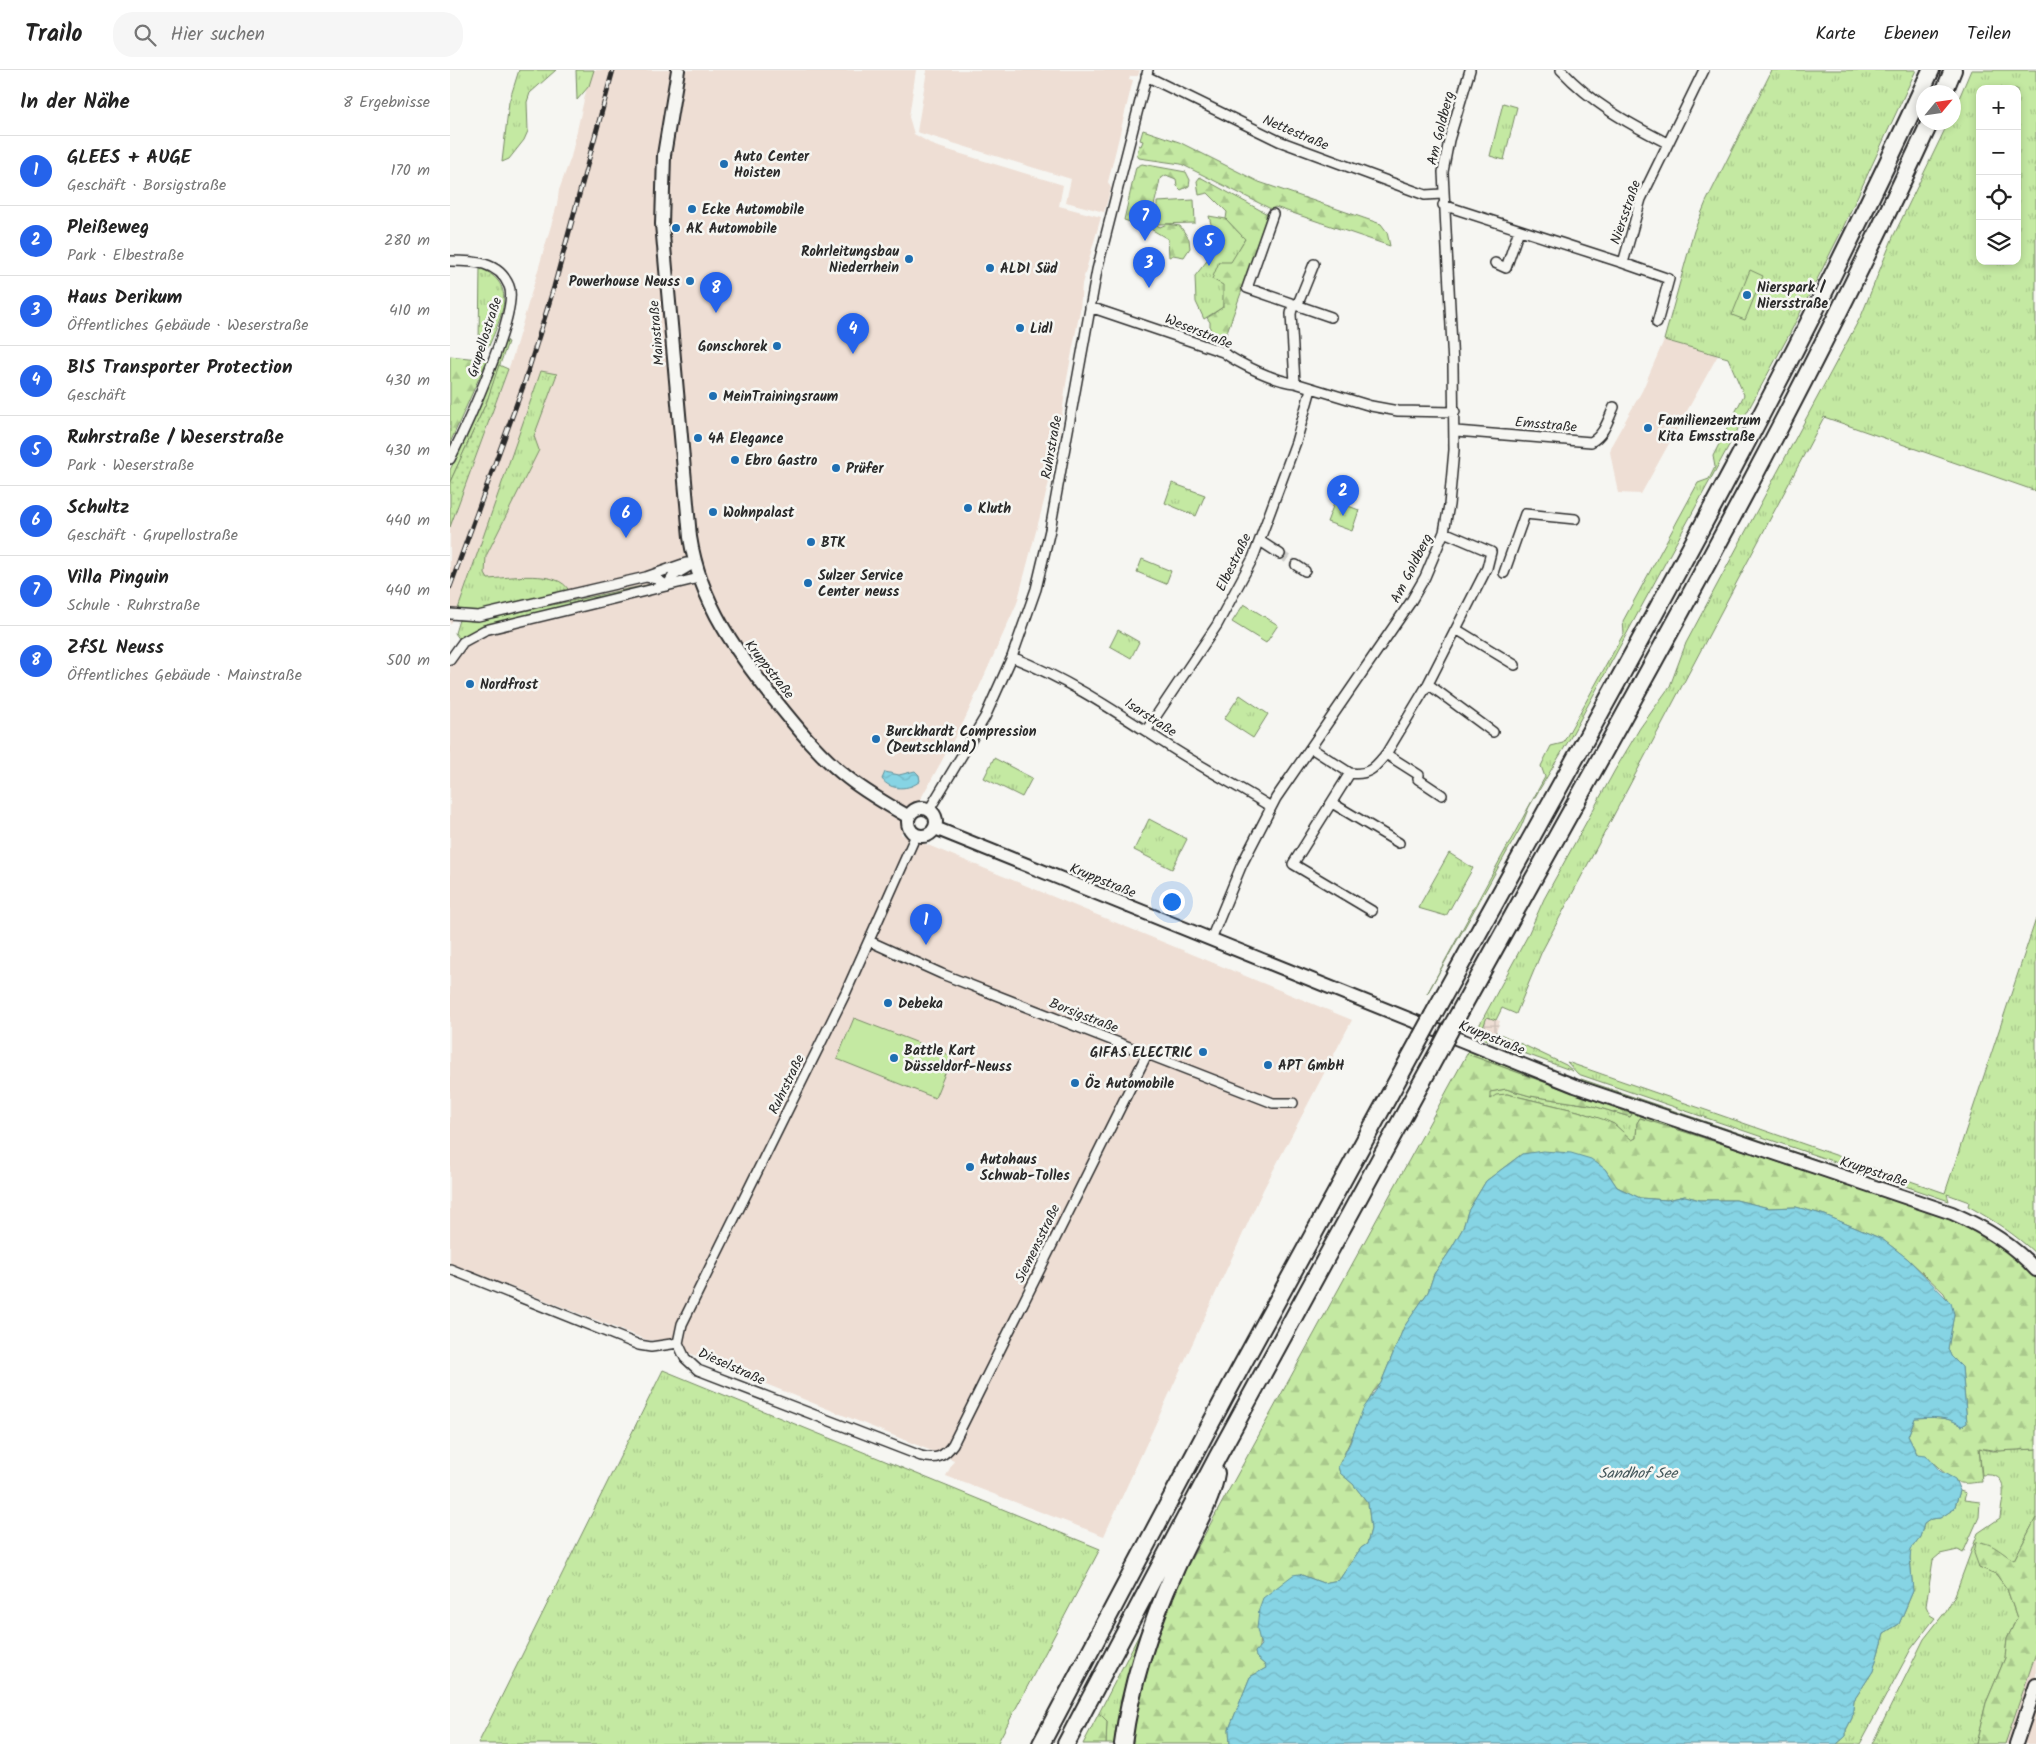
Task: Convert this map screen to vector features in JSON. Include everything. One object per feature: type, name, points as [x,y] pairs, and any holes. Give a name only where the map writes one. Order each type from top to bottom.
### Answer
[{"type":"highway","points":[[1041,1744],[1228,1389],[1744,451],[1820,305],[1931,70]]},
{"type":"highway","points":[[1947,85],[1953,70]]},
{"type":"highway","points":[[1066,1744],[1218,1456],[1764,460],[1837,318],[1926,130]]},
{"type":"highway","points":[[1123,1744],[1136,1674],[1148,1637],[1176,1568],[1208,1500],[1214,1482],[1218,1456]]},
{"type":"street","name":"Mainstraße","points":[[678,70],[664,155],[662,224],[690,538],[699,578]]},
{"type":"street","name":"Am Goldberg","points":[[1211,939],[1242,864],[1271,807],[1410,603],[1425,577],[1444,532],[1451,492],[1456,431],[1442,194],[1446,152],[1470,70]]},
{"type":"street","points":[[1562,70],[1583,92],[1614,115],[1667,143]]},
{"type":"street","name":"Niersstraße","points":[[1623,263],[1641,199],[1704,70]]},
{"type":"street","name":"Nettestraße","points":[[1147,73],[1279,141],[1426,195],[1442,194]]},
{"type":"street","name":"Ruhrstraße","points":[[929,810],[976,734],[1012,657],[1036,589],[1050,530],[1090,307],[1147,73]]},
{"type":"street","name":"Niersstraße","points":[[1443,205],[1669,279],[1657,323]]},
{"type":"street","points":[[1273,214],[1247,288],[1331,317]]},
{"type":"street","points":[[1495,263],[1506,268],[1520,230]]},
{"type":"street","name":"Grupellostraße","points":[[450,261],[477,262],[490,266],[506,280],[512,298],[486,377],[450,459]]},
{"type":"street","points":[[1295,384],[1291,314],[1314,264]]},
{"type":"street","name":"Weserstraße","points":[[1090,307],[1213,348],[1283,383],[1295,384],[1371,406],[1398,411],[1455,412]]},
{"type":"street","name":"Elbestraße","points":[[1146,732],[1217,625],[1260,541],[1296,442],[1310,389]]},
{"type":"street","name":"Emsstraße","points":[[1456,431],[1591,442],[1597,438],[1606,426],[1614,407]]},
{"type":"street","points":[[1487,568],[1505,573],[1525,514],[1575,519]]},
{"type":"street","points":[[1311,748],[1350,774],[1363,774],[1371,771],[1386,754],[1428,684],[1487,568],[1491,552],[1444,532]]},
{"type":"street","points":[[1260,541],[1280,554]]},
{"type":"street","points":[[452,615],[478,616],[646,577],[686,563],[695,564]]},
{"type":"street","points":[[667,586],[673,576],[695,564]]},
{"type":"street","points":[[1296,565],[1305,571]]},
{"type":"street","points":[[646,577],[658,579],[667,586]]},
{"type":"street","points":[[450,660],[463,642],[485,630],[699,578]]},
{"type":"street","name":"Kruppstraße","points":[[699,578],[713,611],[736,650],[809,740],[849,778],[909,817]]},
{"type":"street","points":[[1456,629],[1515,665]]},
{"type":"street","name":"Isarstraße","points":[[1012,657],[1049,672],[1094,696],[1146,732],[1271,807]]},
{"type":"street","points":[[1428,684],[1493,732]]},
{"type":"street","points":[[1386,754],[1419,775],[1418,778],[1442,794]]},
{"type":"street","points":[[1350,774],[1293,864],[1372,911]]},
{"type":"street","points":[[1332,802],[1399,843]]},
{"type":"street","points":[[920,808],[929,810],[935,818],[935,828],[925,836],[916,835],[910,829],[909,817],[920,808]]},
{"type":"street","name":"Kruppstraße","points":[[935,828],[1575,1086],[1952,1213],[2006,1242],[2036,1270]]},
{"type":"street","name":"Ruhrstraße","points":[[678,1343],[682,1324],[845,994],[916,835]]},
{"type":"street","name":"Borsigstraße","points":[[869,941],[942,974],[1273,1103],[1293,1103]]},
{"type":"street","name":"Siemensstraße","points":[[953,1444],[1147,1054]]},
{"type":"street","points":[[450,1269],[640,1345],[651,1347],[678,1343]]},
{"type":"street","name":"Dieselstraße","points":[[678,1343],[685,1358],[698,1370],[921,1456],[935,1458],[942,1456],[953,1444]]},
{"type":"street","points":[[2016,1744],[2036,1685]]},
{"type":"shaded area","points":[[594,70],[916,70],[909,117],[914,134],[935,146],[1063,185],[1059,206],[1101,217],[1082,284],[1080,310],[1066,384],[1057,452],[1017,603],[964,721],[901,834],[1352,1020],[1263,1190],[1104,1536],[946,1476],[954,1460],[657,1340],[647,1340],[450,1263],[450,667],[460,640],[463,601],[450,625],[450,527],[512,359],[557,205],[559,190],[571,157],[586,91]]},
{"type":"shaded area","points":[[927,70],[1140,70],[1138,76],[1130,76],[1129,79],[1133,80],[1108,182],[1111,188],[1104,212],[1066,202],[1071,179],[917,132]]},
{"type":"shaded area","name":"Familienzentrum Kita Emsstraße","points":[[1664,340],[1718,355],[1641,494],[1618,493],[1610,452],[1612,444],[1642,391]]},
{"type":"shaded area","points":[[1487,1016],[1500,1021],[1495,1035],[1482,1030]]},
{"type":"shaded area","points":[[2036,1653],[2036,1744],[2005,1744]]},
{"type":"green space","points":[[519,70],[556,70],[530,93],[527,102],[528,131],[524,140],[509,159],[502,162],[509,102]]},
{"type":"green space","points":[[576,70],[594,70],[589,86],[577,100]]},
{"type":"green space","points":[[1772,70],[1916,70],[1840,234],[1790,333],[1569,740],[1529,807],[1521,827],[1427,994],[1545,777],[1541,766],[1551,746],[1563,743],[1624,633],[1623,621],[1698,483],[1709,479],[1715,467],[1713,456],[1744,395],[1728,358],[1664,340],[1694,231],[1706,202]]},
{"type":"green space","points":[[1971,70],[2036,70],[2036,491],[1824,417],[1542,951],[1516,1014],[1502,1008],[1496,1020],[1487,1017],[1482,1030],[1494,1035],[1496,1032],[1566,1065],[1573,1071],[1474,1035],[1527,937],[1544,899],[1615,770],[1640,728],[1670,686],[1686,643],[1862,314],[1893,237],[1945,130],[1961,130],[1961,94]]},
{"type":"green space","points":[[1503,103],[1517,107],[1504,160],[1490,156]]},
{"type":"green space","points":[[1143,130],[1179,142],[1259,182],[1381,224],[1387,232],[1390,246],[1275,207],[1271,209],[1181,164],[1139,158],[1137,155],[1139,145],[1141,146],[1143,141],[1140,140]]},
{"type":"green space","points":[[1142,164],[1186,172],[1190,180],[1189,186],[1181,190],[1177,186],[1176,179],[1166,175],[1160,179],[1153,213],[1153,223],[1160,227],[1167,224],[1180,226],[1189,239],[1190,248],[1184,257],[1173,255],[1169,257],[1168,239],[1149,228],[1124,220],[1136,167]]},
{"type":"green space","points":[[1200,177],[1269,215],[1223,343],[1218,344],[1210,339],[1210,322],[1207,318],[1223,307],[1223,285],[1212,279],[1219,262],[1231,262],[1245,239],[1226,219],[1227,212],[1208,193],[1199,195],[1197,181]]},
{"type":"green space","points":[[1194,200],[1195,223],[1157,224],[1157,202]]},
{"type":"green space","points":[[1209,216],[1226,219],[1245,239],[1229,272],[1224,288],[1223,307],[1204,319],[1196,302],[1195,276],[1210,257],[1205,247],[1214,236]]},
{"type":"green space","points":[[480,268],[492,275],[500,283],[503,292],[502,313],[489,346],[479,342]]},
{"type":"green space","name":"Nierspark / Niersstraße","points":[[1750,270],[1763,276],[1745,320],[1732,315]]},
{"type":"green space","points":[[504,340],[508,342],[487,401],[450,482],[450,470],[480,406]]},
{"type":"green space","points":[[450,356],[487,360],[450,443]]},
{"type":"green space","points":[[499,365],[508,369],[450,527],[450,482],[487,401]]},
{"type":"green space","points":[[541,371],[557,374],[534,436],[539,450],[486,556],[485,574],[488,579],[544,577],[564,584],[569,591],[469,613],[458,609]]},
{"type":"green space","points":[[1172,483],[1205,495],[1196,516],[1165,503]]},
{"type":"green space","points":[[1335,501],[1359,510],[1352,531],[1327,522]]},
{"type":"green space","points":[[1142,559],[1171,571],[1166,584],[1137,572]]},
{"type":"green space","points":[[656,583],[479,628],[460,640],[455,633],[459,620],[477,621]]},
{"type":"green space","points":[[1244,604],[1278,625],[1266,643],[1232,622]]},
{"type":"green space","points":[[1118,630],[1139,642],[1131,658],[1110,646]]},
{"type":"green space","points":[[1240,695],[1268,714],[1253,738],[1224,719]]},
{"type":"green space","points":[[994,758],[1032,778],[1022,797],[984,778]]},
{"type":"green space","points":[[1149,819],[1187,839],[1172,869],[1134,850]]},
{"type":"green space","points":[[1449,853],[1473,868],[1446,916],[1418,908]]},
{"type":"green space","points":[[2036,919],[2036,1254],[2004,1228],[1968,1206],[1969,1202],[1947,1194],[1949,1201],[1578,1074],[1567,1062],[1945,1193]]},
{"type":"green space","name":"Battle Kart Düsseldorf-Neuss","points":[[854,1018],[952,1056],[935,1098],[837,1059]]},
{"type":"green space","points":[[1469,1049],[1849,1184],[1640,1118],[1637,1123],[1636,1138],[1632,1141],[1614,1124],[1578,1111],[1507,1094],[1490,1099],[1489,1092],[1506,1089],[1530,1096],[1590,1105],[1630,1117],[1632,1114],[1467,1054]]},
{"type":"green space","points":[[1467,1054],[1632,1114],[1630,1117],[1590,1105],[1530,1096],[1506,1089],[1490,1092],[1490,1099],[1496,1095],[1507,1094],[1578,1111],[1614,1124],[1632,1140],[1636,1138],[1637,1123],[1640,1118],[1910,1203],[1964,1225],[1990,1240],[2014,1257],[2036,1279],[2036,1449],[1998,1451],[1979,1448],[1982,1482],[1967,1483],[1961,1483],[1953,1479],[1928,1459],[1917,1454],[1908,1436],[1915,1418],[1933,1417],[1946,1419],[1962,1426],[1967,1423],[1962,1367],[1951,1356],[1948,1349],[1954,1314],[1944,1293],[1908,1259],[1882,1239],[1825,1215],[1796,1207],[1769,1208],[1736,1200],[1700,1200],[1685,1196],[1667,1200],[1640,1198],[1617,1187],[1605,1169],[1522,1154],[1486,1181],[1468,1211],[1463,1228],[1434,1274],[1428,1292],[1404,1327],[1381,1383],[1373,1392],[1338,1467],[1340,1473],[1353,1484],[1368,1503],[1371,1529],[1367,1544],[1361,1548],[1339,1580],[1323,1583],[1299,1574],[1259,1609],[1259,1645],[1256,1657],[1266,1668],[1250,1677],[1229,1729],[1230,1744],[1131,1744],[1143,1683],[1177,1585]]},
{"type":"green space","points":[[1581,1079],[1932,1199],[1580,1082]]},
{"type":"green space","points":[[663,1370],[1100,1549],[997,1744],[478,1744]]},
{"type":"green space","points":[[1979,1448],[1992,1451],[2036,1449],[2036,1518],[2014,1560],[1982,1542],[1979,1567],[1996,1574],[2007,1589],[2017,1618],[2007,1639],[2005,1658],[1986,1703],[1976,1744],[1872,1744],[1924,1639],[1946,1611],[1955,1595],[1978,1533],[2000,1518],[2003,1488],[1998,1478],[1991,1475],[1982,1475]]},
{"type":"green space","points":[[1960,1491],[1966,1493],[1964,1500],[1980,1502],[1979,1517],[1963,1553],[1958,1550],[1940,1554],[1933,1560],[1926,1606],[1930,1615],[1935,1618],[1911,1649],[1860,1744],[1837,1744],[1846,1736],[1846,1730],[1852,1718],[1854,1700],[1873,1671],[1884,1633],[1899,1624],[1913,1591],[1911,1549],[1920,1537],[1924,1524],[1931,1519],[1940,1518],[1954,1509]]},
{"type":"green space","points":[[2036,1518],[2036,1653],[2005,1744],[1976,1744],[1986,1703],[2005,1658],[2007,1639],[2017,1618],[2007,1589],[1996,1574],[1979,1567],[1974,1553],[1976,1543],[1991,1545],[2014,1560]]},
{"type":"green space","points":[[1144,1625],[1122,1698],[1114,1744],[1106,1744],[1107,1721],[1099,1713]]},
{"type":"green space","points":[[1099,1713],[1107,1721],[1106,1744],[1083,1744]]},
{"type":"water","points":[[915,771],[919,775],[920,781],[911,786],[900,788],[890,786],[882,779],[885,772],[899,775]]},
{"type":"water","name":"Sandhof See","points":[[1543,1151],[1571,1153],[1591,1159],[1605,1169],[1617,1187],[1640,1198],[1667,1200],[1685,1196],[1700,1200],[1736,1200],[1769,1208],[1796,1207],[1825,1215],[1882,1239],[1908,1259],[1951,1303],[1954,1314],[1948,1349],[1951,1356],[1962,1367],[1967,1423],[1962,1426],[1946,1419],[1933,1417],[1915,1418],[1908,1436],[1917,1454],[1926,1455],[1940,1471],[1955,1479],[1960,1491],[1954,1509],[1940,1518],[1931,1519],[1924,1524],[1920,1537],[1911,1549],[1913,1591],[1899,1624],[1884,1633],[1873,1671],[1854,1700],[1852,1718],[1846,1730],[1846,1736],[1837,1744],[1230,1744],[1229,1729],[1250,1677],[1266,1668],[1256,1657],[1255,1652],[1261,1645],[1257,1629],[1259,1609],[1263,1598],[1293,1575],[1299,1574],[1323,1583],[1339,1580],[1361,1548],[1367,1544],[1371,1529],[1368,1503],[1353,1484],[1340,1473],[1338,1467],[1350,1443],[1363,1409],[1381,1383],[1404,1327],[1428,1292],[1434,1274],[1463,1228],[1468,1211],[1486,1181],[1522,1154]]},
{"type":"tunnel","points":[[1280,554],[1296,565]]},
{"type":"railway","points":[[450,587],[525,381],[554,287],[613,70]]},
{"type":"place","name":"Auto Center Hoisten","points":[[724,164]]},
{"type":"place","name":"Ecke Automobile","points":[[692,209]]},
{"type":"place","name":"AK Automobile","points":[[676,228]]},
{"type":"place","name":"Villa Pinguin","points":[[1145,241]]},
{"type":"place","name":"Rohrleitungsbau Niederrhein","points":[[909,259]]},
{"type":"place","name":"Ruhrstraße / Weserstraße","points":[[1209,266]]},
{"type":"place","name":"ALDI Süd","points":[[990,268]]},
{"type":"place","name":"Powerhouse Neuss","points":[[690,281]]},
{"type":"place","name":"Haus Derikum","points":[[1149,288]]},
{"type":"place","name":"Nierspark / Niersstraße","points":[[1747,295]]},
{"type":"place","name":"ZfSL Neuss","points":[[716,313]]},
{"type":"place","name":"Lidl","points":[[1020,328]]},
{"type":"place","name":"Gonschorek","points":[[777,346]]},
{"type":"place","name":"BIS Transporter Protection","points":[[853,354]]},
{"type":"place","name":"MeinTrainingsraum","points":[[713,396]]},
{"type":"place","name":"Familienzentrum Kita Emsstraße","points":[[1648,428]]},
{"type":"place","name":"4A Elegance","points":[[698,438]]},
{"type":"place","name":"Ebro Gastro","points":[[735,460]]},
{"type":"place","name":"Prüfer","points":[[836,468]]},
{"type":"place","name":"Kluth","points":[[968,508]]},
{"type":"place","name":"Wohnpalast","points":[[713,512]]},
{"type":"place","name":"Pleißeweg","points":[[1343,516]]},
{"type":"place","name":"Schultz","points":[[626,538]]},
{"type":"place","name":"BTK","points":[[811,542]]},
{"type":"place","name":"Sulzer Service Center neuss","points":[[808,583]]},
{"type":"place","name":"Nordfrost","points":[[470,684]]},
{"type":"place","name":"Burckhardt Compression (Deutschland)","points":[[876,739]]},
{"type":"place","name":"GLEES + AUGE","points":[[926,945]]},
{"type":"place","name":"Debeka","points":[[888,1003]]},
{"type":"place","name":"GIFAS ELECTRIC","points":[[1203,1052]]},
{"type":"place","name":"Battle Kart Düsseldorf-Neuss","points":[[894,1058]]},
{"type":"place","name":"APT GmbH","points":[[1268,1065]]},
{"type":"place","name":"Öz Automobile","points":[[1075,1083]]},
{"type":"place","name":"Autohaus Schwab-Tolles","points":[[970,1167]]}]
